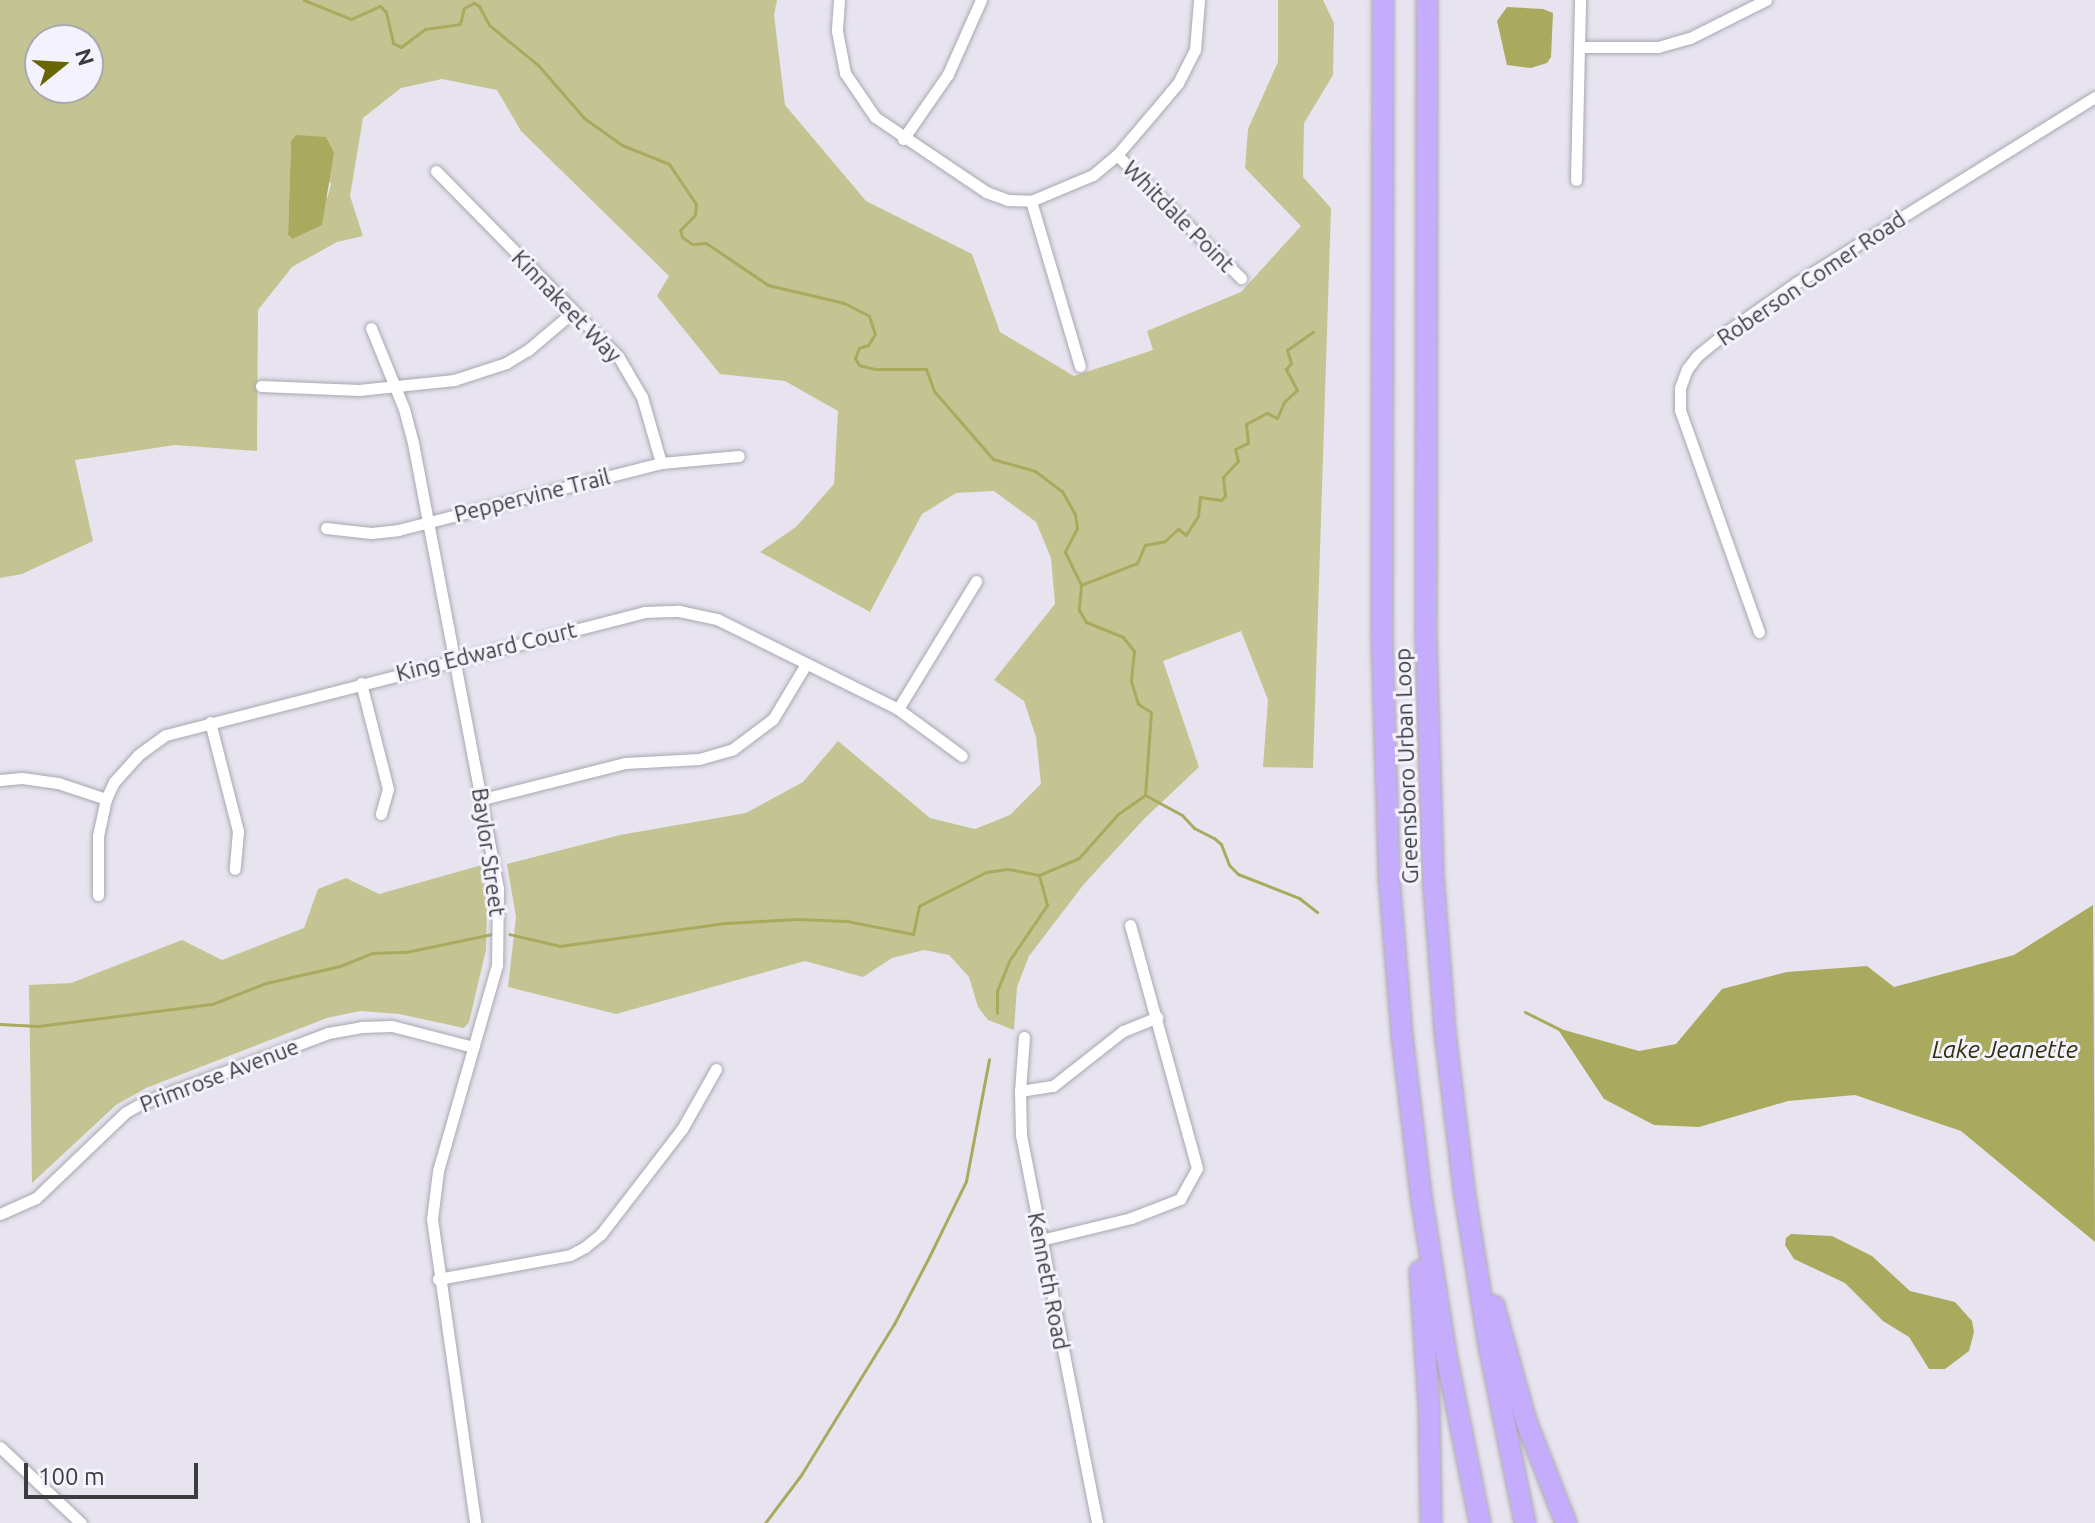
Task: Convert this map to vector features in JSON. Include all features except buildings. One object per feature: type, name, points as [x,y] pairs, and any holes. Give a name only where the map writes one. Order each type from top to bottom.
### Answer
[{"type":"highway","name":"Greensboro Urban Loop","points":[[1383,0],[1383,717],[1394,957],[1410,1116],[1443,1338],[1480,1523]]},
{"type":"highway","name":"Greensboro Urban Loop","points":[[1427,0],[1429,796],[1445,1032],[1464,1190],[1489,1346],[1525,1523]]},
{"type":"highway","points":[[1410,1116],[1429,1406],[1431,1523]]},
{"type":"highway","points":[[1464,1190],[1515,1385],[1566,1523]]},
{"type":"street","points":[[839,0],[838,44],[851,84],[875,117],[903,139],[986,192],[1008,200],[1031,201],[1074,185],[1117,155],[1178,83],[1199,34],[1199,0]]},
{"type":"street","points":[[903,139],[948,74],[981,0]]},
{"type":"street","points":[[1576,180],[1580,0]]},
{"type":"street","points":[[1579,47],[1658,47],[1690,38],[1766,0]]},
{"type":"street","name":"Roberson Comer Road","points":[[1759,632],[1680,410],[1680,388],[1687,369],[1697,356],[1773,298],[2095,97]]},
{"type":"street","name":"Whitdale Point","points":[[1117,155],[1241,278]]},
{"type":"street","name":"Kinnakeet Way","points":[[436,171],[618,356],[642,397],[661,463]]},
{"type":"street","points":[[1031,201],[1080,366]]},
{"type":"street","points":[[261,386],[395,389],[485,372],[528,350],[574,311]]},
{"type":"street","name":"Baylor Street","points":[[371,328],[413,443],[457,658],[498,888],[497,965],[433,1196],[438,1279],[475,1523]]},
{"type":"street","name":"Peppervine Trail","points":[[326,528],[371,533],[661,463],[739,456]]},
{"type":"street","points":[[898,709],[976,581]]},
{"type":"street","name":"King Edward Court","points":[[98,895],[98,836],[106,799],[114,782],[138,755],[166,735],[644,612],[679,611],[717,619],[898,709],[962,756]]},
{"type":"street","points":[[483,799],[625,763],[699,759],[733,749],[773,719],[806,664]]},
{"type":"street","points":[[361,683],[388,789],[381,814]]},
{"type":"street","points":[[210,722],[238,831],[235,869]]},
{"type":"street","points":[[0,780],[22,778],[58,783],[106,799]]},
{"type":"street","points":[[1041,1240],[1131,1218],[1180,1199],[1197,1168],[1130,925]]},
{"type":"street","points":[[1020,1091],[1053,1086],[1123,1031],[1157,1017]]},
{"type":"street","name":"Primrose Avenue","points":[[0,1214],[36,1198],[126,1112],[142,1103],[328,1033],[392,1026],[473,1047]]},
{"type":"street","name":"Kenneth Road","points":[[1024,1037],[1021,1135],[1097,1523]]},
{"type":"street","points":[[438,1279],[570,1255],[585,1247],[601,1234],[682,1129],[716,1069]]},
{"type":"street","points":[[0,1447],[81,1523]]},
{"type":"green space","points":[[0,0],[777,0],[774,15],[785,105],[866,201],[972,254],[1000,332],[1074,376],[1153,350],[1147,331],[1241,292],[1301,226],[1245,168],[1248,129],[1278,62],[1278,0],[1323,0],[1334,23],[1333,75],[1304,123],[1303,177],[1331,208],[1313,768],[1263,767],[1268,700],[1241,631],[1163,661],[1199,767],[1145,818],[1084,884],[1029,956],[1017,987],[1014,1030],[988,1020],[978,1007],[969,977],[949,955],[924,950],[892,958],[863,977],[805,961],[616,1014],[508,987],[516,917],[507,864],[620,835],[746,813],[803,782],[838,741],[930,818],[975,829],[1010,815],[1041,784],[1036,737],[1024,701],[994,680],[1055,604],[1051,558],[1036,522],[994,491],[956,493],[922,514],[870,612],[760,552],[796,527],[834,484],[838,411],[785,381],[720,374],[657,296],[669,276],[521,131],[497,90],[442,79],[401,88],[363,118],[350,196],[363,236],[337,242],[292,267],[258,310],[257,451],[175,445],[75,460],[93,541],[22,574],[0,578]],"holes":[[[296,135],[331,184],[328,196],[292,239],[288,235],[291,141]]]},
{"type":"green space","points":[[482,865],[487,905],[486,950],[469,1022],[464,1028],[399,1014],[360,1011],[327,1018],[146,1088],[116,1105],[32,1183],[29,985],[71,983],[182,940],[222,960],[304,928],[318,889],[346,878],[379,894]]},
{"type":"water","points":[[1507,7],[1543,9],[1553,13],[1551,57],[1547,63],[1531,68],[1507,65],[1497,21]]},
{"type":"water","points":[[296,135],[326,137],[334,153],[322,225],[292,239],[288,235],[291,141]]},
{"type":"water","name":"Lake Jeanette","points":[[2093,905],[2095,1242],[1961,1131],[1855,1095],[1788,1101],[1699,1127],[1654,1125],[1604,1099],[1557,1028],[1639,1051],[1676,1044],[1722,989],[1787,972],[1867,966],[1894,987],[2014,955]]},
{"type":"water","points":[[1791,1234],[1832,1236],[1872,1256],[1910,1291],[1955,1302],[1972,1321],[1974,1332],[1969,1351],[1945,1369],[1929,1369],[1909,1337],[1883,1321],[1845,1283],[1794,1259],[1785,1245],[1786,1238]]},
{"type":"waterway","points":[[304,0],[351,19],[380,6],[386,12],[393,43],[401,47],[425,29],[460,24],[464,8],[474,3],[479,6],[489,25],[538,65],[584,118],[622,145],[669,164],[696,204],[695,215],[680,230],[682,237],[692,244],[706,243],[768,285],[844,303],[869,316],[875,334],[868,345],[859,348],[855,358],[859,365],[875,369],[926,369],[934,391],[993,459],[1035,471],[1062,491],[1075,514],[1077,528],[1065,552],[1081,585],[1079,610],[1086,622],[1123,637],[1134,651],[1131,681],[1138,704],[1151,712],[1145,795],[1118,814],[1079,858],[1039,875],[1007,869],[986,872],[919,906],[913,934],[847,921],[797,919],[725,923],[560,946],[509,934]]},
{"type":"waterway","points":[[1081,585],[1137,563],[1145,545],[1165,541],[1178,529],[1186,535],[1198,516],[1200,497],[1221,500],[1225,496],[1223,477],[1238,461],[1235,449],[1248,443],[1246,424],[1267,413],[1277,418],[1284,402],[1297,390],[1286,369],[1291,363],[1287,350],[1313,332]]},
{"type":"waterway","points":[[1145,795],[1182,815],[1194,828],[1214,838],[1221,844],[1229,865],[1238,874],[1299,898],[1317,912]]},
{"type":"waterway","points":[[997,1013],[997,991],[1009,961],[1047,905],[1039,875]]},
{"type":"waterway","points":[[0,1024],[38,1026],[212,1004],[266,983],[340,966],[373,953],[406,952],[492,934]]},
{"type":"waterway","points":[[1525,1012],[1561,1030]]},
{"type":"waterway","points":[[765,1523],[801,1475],[894,1324],[966,1181],[989,1059]]}]
